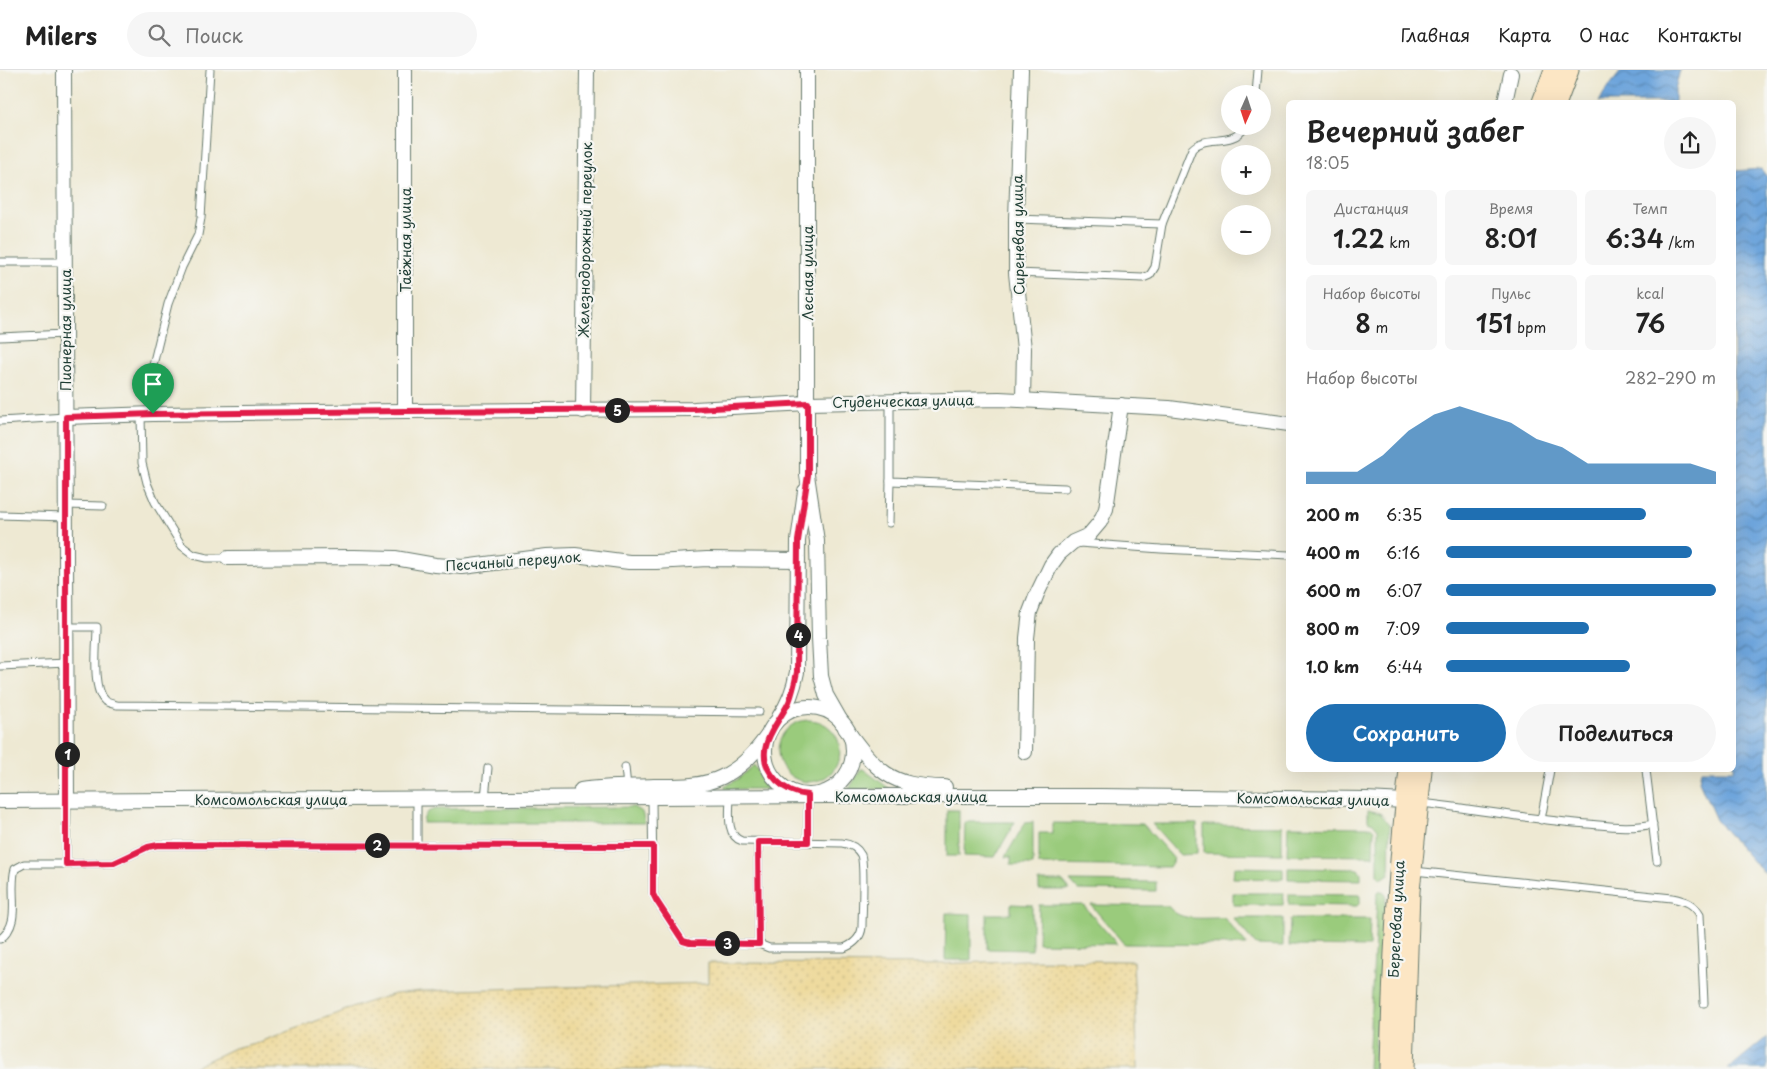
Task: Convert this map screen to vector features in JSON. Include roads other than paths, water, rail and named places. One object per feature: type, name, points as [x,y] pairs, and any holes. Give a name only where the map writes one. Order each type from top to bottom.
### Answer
[{"type":"main road","points":[[1543,100],[1554,70]]},
{"type":"main road","points":[[1558,100],[1569,70]]},
{"type":"main road","name":"Береговая улица","points":[[1404,1069],[1405,991],[1411,870],[1412,802],[1409,772]]},
{"type":"main road","name":"Береговая улица","points":[[1390,1069],[1394,935],[1400,848],[1421,772]]},
{"type":"street","name":"Пионерная улица","points":[[64,70],[67,800]]},
{"type":"street","name":"Таёжная улица","points":[[405,70],[405,411]]},
{"type":"street","name":"Железнодорожный переулок","points":[[583,411],[588,70]]},
{"type":"street","name":"Лесная улица","points":[[807,70],[808,475],[817,541],[821,676],[826,695],[844,725]]},
{"type":"street","name":"Сиреневая улица","points":[[1021,70],[1016,273],[1023,342],[1023,400]]},
{"type":"street","points":[[1505,100],[1512,72]]},
{"type":"street","name":"Студенческая улица","points":[[66,417],[147,414],[694,409],[808,403],[999,399],[1170,408],[1286,424]]},
{"type":"street","points":[[1025,752],[1027,638],[1030,612],[1051,565],[1059,554],[1069,542],[1089,534],[1100,522],[1106,509],[1121,405]]},
{"type":"street","name":"Лесная улица","points":[[773,727],[789,701],[796,680],[798,651],[798,541],[808,475]]},
{"type":"street","name":"Песчаный переулок","points":[[228,558],[395,558],[435,565],[463,567],[547,556],[575,555],[629,562],[724,559],[798,560]]},
{"type":"street","points":[[806,708],[823,710],[836,717],[844,725],[852,747],[852,758],[848,770],[836,785],[826,792],[809,795],[787,789],[776,780],[771,773],[765,753],[766,742],[773,727],[789,713],[806,708]]},
{"type":"street","name":"Комсомольская улица","points":[[844,725],[872,763],[886,774],[904,783],[933,787],[1022,788],[1100,796]]},
{"type":"street","name":"Комсомольская улица","points":[[541,797],[601,787],[685,785],[722,778],[748,759],[773,727]]},
{"type":"street","name":"Комсомольская улица","points":[[0,802],[809,795],[1100,796],[1412,802]]},
{"type":"lane","points":[[210,70],[201,218],[198,236],[182,267],[166,312],[153,365],[142,463],[155,502],[182,546],[194,555],[207,558],[228,558]]},
{"type":"lane","points":[[1257,85],[1258,70]]},
{"type":"lane","points":[[1016,273],[1143,278],[1150,275],[1155,267],[1162,224],[1192,149],[1196,144],[1232,138],[1237,135]]},
{"type":"lane","points":[[1016,219],[1162,224]]},
{"type":"lane","points":[[0,262],[65,262]]},
{"type":"lane","points":[[0,337],[65,334]]},
{"type":"lane","points":[[889,523],[890,402]]},
{"type":"lane","points":[[0,421],[66,417]]},
{"type":"lane","points":[[890,480],[1065,488]]},
{"type":"lane","points":[[0,515],[66,511],[103,506]]},
{"type":"lane","points":[[1069,542],[1161,549],[1286,555]]},
{"type":"lane","points":[[66,627],[97,627],[96,682],[106,702],[117,705],[759,712]]},
{"type":"lane","points":[[0,666],[67,663]]},
{"type":"lane","points":[[625,767],[627,786]]},
{"type":"lane","points":[[485,798],[488,768]]},
{"type":"lane","points":[[1541,820],[1550,772]]},
{"type":"lane","points":[[1646,772],[1657,861]]},
{"type":"lane","points":[[808,842],[809,795]]},
{"type":"lane","points":[[652,797],[653,894],[683,941],[690,943],[759,944],[769,948],[844,948],[853,944],[860,936],[862,927],[862,860],[853,846],[848,844],[737,840],[731,833],[730,796]]},
{"type":"lane","points":[[417,798],[417,845]]},
{"type":"lane","points":[[66,864],[67,800]]},
{"type":"lane","points":[[1412,802],[1541,820],[1631,828],[1653,824]]},
{"type":"lane","points":[[758,842],[759,944]]},
{"type":"lane","points":[[0,939],[8,934],[13,923],[15,868],[24,864],[114,863],[148,847],[158,845],[653,846]]},
{"type":"lane","points":[[1411,870],[1672,898],[1685,901],[1695,906],[1700,915],[1704,1003]]},
{"type":"water","points":[[1622,70],[1680,70],[1675,89],[1675,100],[1600,100]]},
{"type":"water","points":[[1761,169],[1767,177],[1767,875],[1716,820],[1699,781],[1701,772],[1736,772],[1736,171]]},
{"type":"water","points":[[1767,1037],[1767,1069],[1728,1069]]}]
